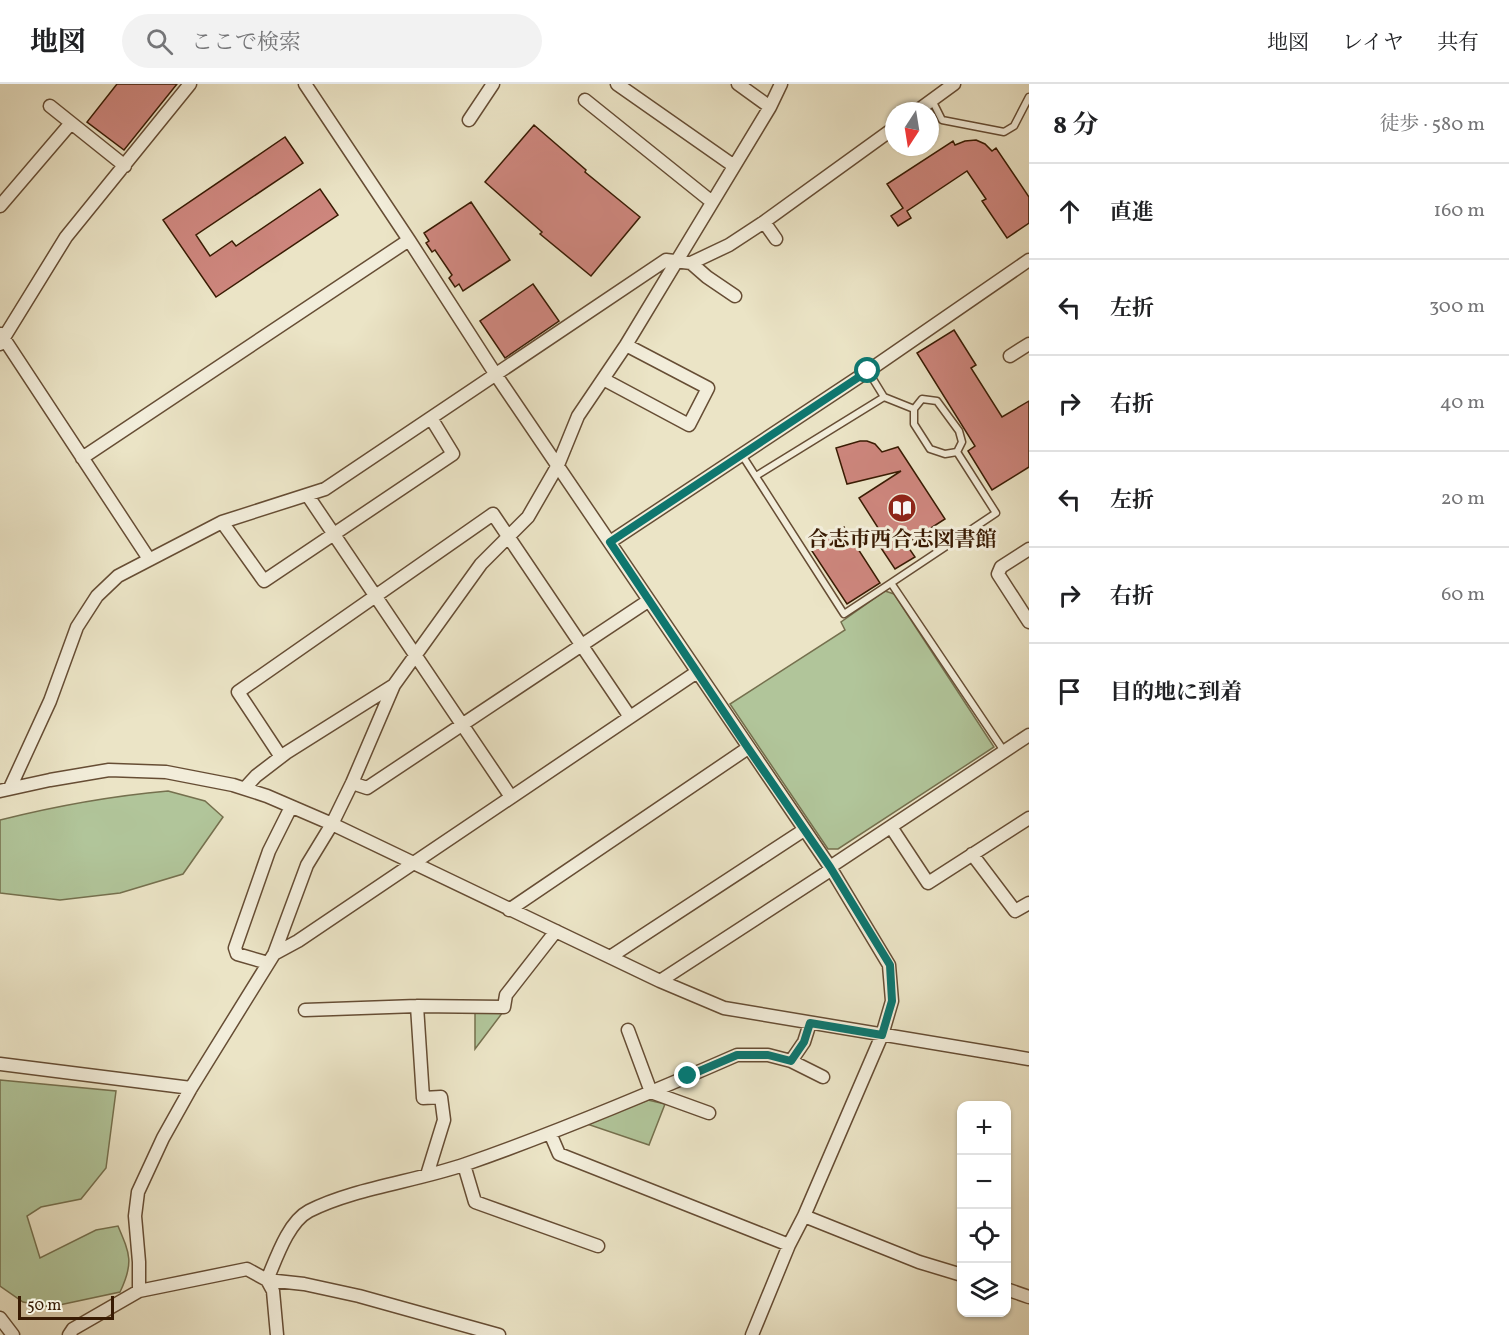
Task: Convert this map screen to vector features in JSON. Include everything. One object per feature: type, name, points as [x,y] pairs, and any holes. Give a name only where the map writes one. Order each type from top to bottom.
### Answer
[{"type":"street","points":[[149,559],[1,339],[66,237],[190,84]]},
{"type":"street","points":[[305,84],[496,375],[830,867],[890,965],[892,1001],[882,1035],[804,1216],[789,1245],[752,1335]]},
{"type":"street","points":[[469,120],[493,84]]},
{"type":"street","points":[[617,84],[734,166]]},
{"type":"street","points":[[738,84],[770,106]]},
{"type":"street","points":[[139,1291],[140,1262],[135,1216],[138,1192],[163,1138],[191,1088],[271,959],[307,865],[332,824],[352,783],[394,685],[481,564],[528,517],[558,465],[578,416],[626,345],[781,84]]},
{"type":"street","points":[[929,102],[954,84]]},
{"type":"street","points":[[585,100],[712,202]]},
{"type":"street","points":[[50,106],[124,166]]},
{"type":"street","points":[[0,206],[71,123]]},
{"type":"street","points":[[5,790],[50,700],[77,627],[97,596],[118,576],[222,522],[325,489],[666,260],[691,263],[729,245],[885,135]]},
{"type":"street","points":[[764,222],[776,239]]},
{"type":"street","points":[[82,458],[409,240]]},
{"type":"street","points":[[610,542],[868,371],[1029,260]]},
{"type":"street","points":[[691,263],[735,296]]},
{"type":"street","points":[[1010,356],[1029,344]]},
{"type":"street","points":[[603,379],[689,425],[708,388],[626,345]]},
{"type":"street","points":[[222,522],[264,581],[335,536],[453,454],[431,418]]},
{"type":"street","points":[[308,496],[512,797]]},
{"type":"street","points":[[280,757],[238,692],[493,514],[630,717]]},
{"type":"street","points":[[1029,549],[1001,567],[998,574],[1029,622]]},
{"type":"street","points":[[352,783],[367,788],[648,601]]},
{"type":"street","points":[[291,807],[269,851],[236,948],[237,954],[271,959],[697,672]]},
{"type":"street","points":[[245,788],[280,757],[394,685]]},
{"type":"street","points":[[660,981],[826,873],[830,867],[1029,735]]},
{"type":"street","points":[[509,909],[748,748]]},
{"type":"street","points":[[5,790],[109,770],[166,772],[245,788],[332,824],[660,981],[724,1008],[1029,1059]]},
{"type":"street","points":[[891,827],[928,883],[1029,818]]},
{"type":"street","points":[[610,957],[804,830]]},
{"type":"street","points":[[972,854],[1015,911],[1029,903]]},
{"type":"street","points":[[305,1010],[417,1006],[504,1008],[506,995],[556,931]]},
{"type":"street","points":[[417,1006],[423,1098],[441,1097],[444,1120],[427,1175]]},
{"type":"street","points":[[791,1061],[804,1042],[810,1023]]},
{"type":"street","points":[[628,1030],[651,1092],[709,1113]]},
{"type":"street","points":[[267,1280],[285,1237],[307,1212],[347,1197],[464,1165],[550,1133],[737,1055],[768,1055],[791,1061],[823,1077]]},
{"type":"street","points":[[0,1064],[191,1088]]},
{"type":"street","points":[[550,1133],[559,1154],[789,1245]]},
{"type":"street","points":[[464,1165],[475,1202],[598,1246]]},
{"type":"street","points":[[804,1216],[919,1262],[957,1273]]},
{"type":"street","points":[[69,1335],[73,1329],[139,1291],[247,1269],[267,1280],[304,1284],[359,1296],[499,1335]]},
{"type":"street","points":[[267,1280],[273,1291],[277,1335]]},
{"type":"street","points":[[1011,1291],[1029,1297]]},
{"type":"street","points":[[0,1318],[13,1335]]},
{"type":"street","points":[[449,1335],[453,1322]]},
{"type":"lane","points":[[932,100],[942,120],[1004,132],[1014,126],[1029,97]]},
{"type":"lane","points":[[868,371],[884,397],[914,409]]},
{"type":"lane","points":[[756,476],[884,397]]},
{"type":"lane","points":[[922,399],[937,401],[959,431],[962,442],[957,452],[945,454],[930,449],[914,424],[914,409],[922,399]]},
{"type":"lane","points":[[742,455],[844,614],[996,513],[957,452]]},
{"type":"lane","points":[[891,583],[1004,751]]},
{"type":"green space","points":[[885,591],[894,594],[994,747],[838,849],[828,849],[730,704],[845,630],[841,622]]},
{"type":"green space","points":[[168,791],[205,801],[223,817],[183,874],[120,893],[60,900],[0,893],[0,820],[84,802]]},
{"type":"green space","points":[[475,1010],[503,1012],[475,1049]]},
{"type":"green space","points":[[0,1080],[116,1091],[106,1168],[81,1199],[41,1207],[27,1216],[40,1258],[96,1230],[118,1226],[129,1259],[129,1266],[120,1292],[50,1307],[23,1302],[0,1286]]},
{"type":"green space","points":[[648,1100],[665,1104],[649,1145],[587,1124]]},
{"type":"building","points":[[117,84],[177,84],[124,150],[87,122]]},
{"type":"building","points":[[534,125],[586,170],[585,172],[640,217],[591,276],[540,234],[542,232],[485,182]]},
{"type":"building","points":[[285,137],[303,163],[196,235],[210,256],[232,241],[236,246],[320,189],[338,215],[216,297],[163,220]]},
{"type":"building","points":[[976,140],[985,144],[992,151],[996,148],[1029,197],[1029,223],[1007,238],[982,201],[986,199],[967,171],[907,211],[911,218],[898,226],[891,216],[903,208],[887,184],[930,156],[939,156],[939,150],[953,141],[955,145]]},
{"type":"building","points":[[471,202],[510,260],[463,291],[459,284],[455,287],[449,278],[452,275],[435,250],[432,252],[426,243],[429,241],[424,233]]},
{"type":"building","points":[[533,284],[559,321],[505,358],[480,321]]},
{"type":"building","points":[[954,330],[976,365],[971,368],[1002,417],[1029,401],[1029,467],[992,490],[968,451],[975,446],[917,353]]},
{"type":"building","name":"合志市西合志図書館","points":[[860,441],[875,444],[882,452],[898,447],[945,519],[906,544],[915,557],[895,569],[875,539],[882,534],[859,498],[901,471],[847,484],[836,448]]},
{"type":"building","points":[[844,527],[851,538],[857,534],[864,545],[858,549],[880,583],[847,604],[810,548]]},
{"type":"place","name":"合志市西合志図書館","points":[[902,508]]},
{"type":"route","points":[[688,1076],[737,1055],[768,1055],[791,1061],[804,1042],[810,1023],[882,1035],[892,1001],[890,965],[830,867],[610,542],[868,371]]}]
